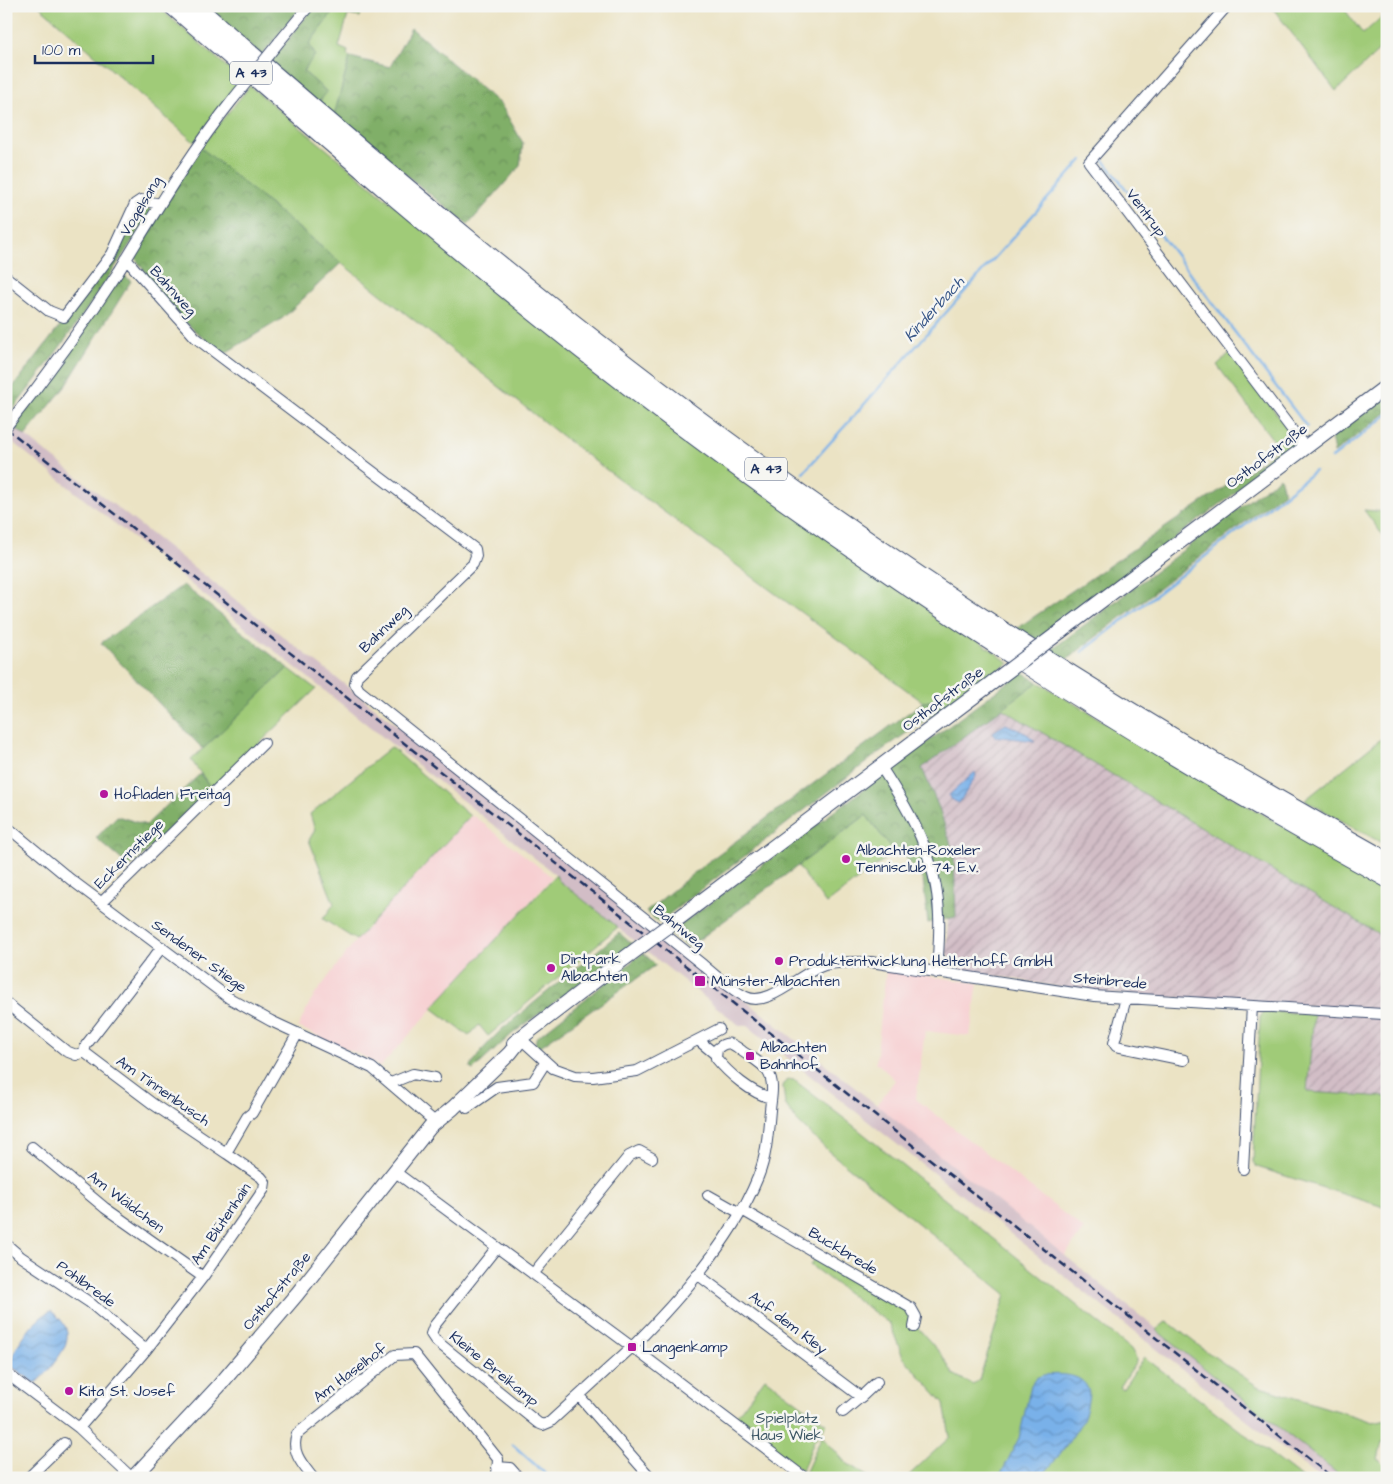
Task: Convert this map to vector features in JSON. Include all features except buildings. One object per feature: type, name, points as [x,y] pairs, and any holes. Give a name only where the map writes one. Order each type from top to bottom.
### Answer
[{"type":"highway","name":"A 43","points":[[174,6],[458,250],[584,352],[840,541],[1067,691],[1200,772],[1387,878]]},
{"type":"highway","name":"A 43","points":[[195,6],[452,226],[593,340],[756,462],[937,589],[1074,677],[1207,759],[1387,861]]},
{"type":"street","name":"Vogelsang","points":[[6,427],[66,349],[126,260],[199,142],[309,6]]},
{"type":"street","name":"Ventrup","points":[[1227,6],[1089,162],[1305,447]]},
{"type":"street","points":[[6,278],[49,311],[64,317],[112,254],[134,204],[141,200],[160,204]]},
{"type":"street","name":"Bahnweg","points":[[126,260],[196,338],[474,549],[476,556],[473,564],[357,676],[355,683],[359,690],[703,965],[748,998],[765,999]]},
{"type":"street","name":"Osthofstraße","points":[[132,1478],[218,1387],[297,1294],[436,1120],[453,1108],[510,1053],[521,1039],[625,958],[1387,386]]},
{"type":"street","name":"Eckernstiege","points":[[102,902],[264,743]]},
{"type":"street","points":[[881,767],[907,806],[922,836],[932,864],[940,915],[937,973]]},
{"type":"street","name":"Sendener Stiege","points":[[6,826],[47,861],[229,998],[271,1021],[361,1061],[436,1120]]},
{"type":"street","points":[[84,1052],[86,1045],[162,947]]},
{"type":"street","name":"Steinbrede","points":[[765,999],[814,969],[844,962],[871,962],[1094,996],[1383,1014]]},
{"type":"street","points":[[1126,998],[1114,1043],[1116,1046],[1184,1060]]},
{"type":"street","name":"Am Tinnenbusch","points":[[6,1003],[66,1051],[73,1055],[84,1052],[146,1098],[226,1152]]},
{"type":"street","points":[[1243,1169],[1252,1006]]},
{"type":"street","points":[[521,1039],[545,1063],[563,1073],[593,1077],[637,1071],[719,1029]]},
{"type":"street","points":[[226,1152],[247,1117],[252,1113],[298,1033]]},
{"type":"street","points":[[698,1040],[715,1054],[721,1064],[752,1090],[772,1098]]},
{"type":"street","points":[[632,1347],[697,1274],[741,1211],[759,1175],[764,1155],[772,1098],[770,1075],[763,1066],[733,1043],[725,1043],[715,1054]]},
{"type":"street","points":[[467,1108],[497,1087],[533,1082],[545,1063]]},
{"type":"street","points":[[391,1083],[413,1074],[435,1078]]},
{"type":"street","name":"Am Wäldchen","points":[[32,1147],[105,1208],[203,1277]]},
{"type":"street","points":[[533,1274],[629,1156],[639,1151],[652,1158]]},
{"type":"street","name":"Am Blütenhain","points":[[79,1428],[146,1350],[203,1277],[264,1189],[265,1182],[261,1177],[226,1152]]},
{"type":"street","points":[[394,1171],[805,1478]]},
{"type":"street","points":[[708,1194],[741,1211]]},
{"type":"street","name":"Buckbrede","points":[[741,1211],[910,1308],[916,1317],[914,1327]]},
{"type":"street","name":"Pohlbrede","points":[[6,1244],[21,1257],[88,1302],[146,1350]]},
{"type":"street","name":"Kleine Breikamp","points":[[497,1247],[434,1326],[432,1337],[538,1423],[543,1425],[550,1422],[632,1347]]},
{"type":"street","name":"Auf dem Kley","points":[[697,1274],[861,1397]]},
{"type":"street","name":"Am Haselhof","points":[[313,1478],[296,1453],[294,1440],[297,1434],[396,1354],[414,1354],[498,1459],[496,1473]]},
{"type":"street","points":[[6,1373],[79,1428],[132,1478]]},
{"type":"street","points":[[843,1412],[877,1382]]},
{"type":"street","points":[[580,1396],[651,1478]]},
{"type":"street","points":[[28,1478],[64,1443]]},
{"type":"street","points":[[496,1473],[510,1468],[518,1477]]},
{"type":"shaded area","points":[[6,421],[569,859],[1343,1478],[1320,1478],[747,1026],[739,1025],[558,880],[556,875],[6,437]]},
{"type":"shaded area","points":[[1001,708],[1387,939],[1387,1097],[1307,1092],[1315,1006],[1095,993],[962,970],[955,967],[946,952],[948,918],[956,917],[954,854],[939,808],[922,768]]},
{"type":"shaded area","points":[[470,816],[475,817],[552,877],[380,1067],[363,1056],[298,1027],[311,1000],[356,940]]},
{"type":"shaded area","points":[[886,970],[978,983],[970,1036],[925,1031],[916,1099],[1084,1229],[1064,1257],[876,1106],[895,1080],[876,1062]]},
{"type":"green space","points":[[39,6],[157,6],[242,80],[194,142]]},
{"type":"green space","points":[[205,6],[302,6],[261,56]]},
{"type":"green space","points":[[315,6],[337,6],[309,44],[315,55],[303,71],[327,92],[318,103],[269,63]]},
{"type":"green space","points":[[337,6],[362,6],[360,17],[348,15],[339,47],[348,51],[347,55],[350,57],[334,116],[318,103],[327,92],[303,71],[315,55],[309,44]]},
{"type":"green space","points":[[1271,6],[1342,6],[1363,34],[1387,12],[1387,43],[1336,91]]},
{"type":"green space","points":[[411,28],[501,105],[523,143],[520,166],[468,225],[334,116],[350,57],[390,67]]},
{"type":"green space","points":[[250,86],[440,243],[1009,663],[942,708],[938,700],[923,702],[585,454],[341,263],[200,147]]},
{"type":"green space","points":[[200,147],[341,263],[283,318],[222,355],[173,311],[136,259],[135,249]]},
{"type":"green space","points":[[146,204],[151,211],[117,264],[63,342],[6,418],[6,396],[114,256],[136,206]]},
{"type":"green space","points":[[121,273],[131,281],[65,387],[25,436],[13,426]]},
{"type":"green space","points":[[1230,353],[1296,439],[1295,450],[1267,469],[1260,463],[1279,448],[1217,365]]},
{"type":"green space","points":[[1387,395],[1387,412],[1334,453],[1331,437]]},
{"type":"green space","points":[[1260,463],[1267,469],[1036,642],[1016,629]]},
{"type":"green space","points":[[1280,477],[1284,492],[1066,660],[1050,651]]},
{"type":"green space","points":[[1364,510],[1387,512],[1387,541]]},
{"type":"green space","points":[[183,585],[288,668],[203,749],[101,643]]},
{"type":"green space","points":[[288,668],[316,689],[212,789],[191,760]]},
{"type":"green space","points":[[1022,672],[1038,682],[922,768],[939,808],[954,854],[956,917],[928,923],[923,880],[902,852],[894,852],[866,815],[689,947],[670,933]]},
{"type":"green space","points":[[1038,682],[1198,778],[1387,884],[1387,939],[1001,708]]},
{"type":"green space","points":[[938,700],[942,708],[881,751],[659,922],[646,912],[705,864],[923,702]]},
{"type":"green space","points":[[1387,734],[1387,846],[1305,800]]},
{"type":"green space","points":[[391,747],[470,816],[356,940],[323,919],[334,904],[309,840],[315,830],[310,814]]},
{"type":"green space","points":[[200,774],[212,789],[130,867],[96,838],[117,816],[146,825]]},
{"type":"green space","name":"Albachten-Roxeler Tennisclub 74 E.v.","points":[[866,815],[894,852],[826,904],[798,866]]},
{"type":"green space","points":[[556,875],[558,880],[618,927],[488,1036],[479,1025],[469,1036],[432,1008]]},
{"type":"green space","points":[[619,933],[632,944],[512,1034],[473,1070],[470,1068],[481,1051],[502,1029]]},
{"type":"green space","points":[[643,953],[656,965],[535,1050],[536,1038]]},
{"type":"green space","points":[[1265,1011],[1314,1014],[1307,1092],[1387,1097],[1387,1208],[1257,1167],[1253,1162],[1260,1017]]},
{"type":"green space","points":[[787,1079],[794,1080],[850,1123],[1131,1349],[1136,1362],[1120,1387],[1123,1389],[1144,1357],[1302,1478],[906,1478],[950,1437],[944,1403],[903,1357],[890,1324],[810,1265],[816,1257],[910,1312],[917,1327],[942,1355],[953,1374],[973,1385],[979,1380],[1006,1294],[827,1150],[796,1120],[785,1104],[783,1086]]},
{"type":"green space","points":[[1167,1321],[1203,1349],[1257,1386],[1373,1422],[1387,1419],[1387,1442],[1382,1442],[1378,1459],[1387,1468],[1387,1478],[1343,1478],[1156,1330]]},
{"type":"green space","name":"Spielplatz Haus Wiek","points":[[765,1378],[827,1424],[814,1441],[802,1471],[734,1419]]},
{"type":"green space","points":[[822,1436],[845,1462],[870,1478],[803,1478]]},
{"type":"water","points":[[1006,724],[1027,734],[1035,741],[994,736],[993,732]]},
{"type":"water","points":[[975,772],[976,776],[959,803],[950,799],[949,795]]},
{"type":"water","points":[[51,1311],[63,1323],[67,1336],[66,1342],[64,1349],[50,1369],[35,1383],[11,1366],[12,1359],[19,1343],[31,1327]]},
{"type":"water","points":[[1043,1375],[1070,1376],[1077,1378],[1087,1386],[1089,1393],[1084,1417],[1050,1467],[1039,1478],[994,1478],[1002,1472],[1019,1438],[1031,1385],[1036,1378]]},
{"type":"waterway","name":"Kinderbach","points":[[1103,159],[1307,427]]},
{"type":"waterway","name":"Kinderbach","points":[[803,473],[1082,160]]},
{"type":"waterway","name":"Kinderbach","points":[[1332,458],[1387,415]]},
{"type":"waterway","points":[[1082,652],[1315,471]]},
{"type":"waterway","points":[[513,1445],[550,1478]]},
{"type":"railway","points":[[6,428],[1333,1478]]},
{"type":"place","name":"Hofladen Freitag","points":[[104,794]]},
{"type":"place","name":"Albachten-Roxeler Tennisclub 74 E.v.","points":[[846,859]]},
{"type":"place","name":"Produktentwicklung Helterhoff GmbH","points":[[779,961]]},
{"type":"place","name":"Dirtpark Albachten","points":[[551,968]]},
{"type":"place","name":"Münster-Albachten","points":[[700,981]]},
{"type":"place","name":"Albachten Bahnhof","points":[[750,1056]]},
{"type":"place","name":"Langenkamp","points":[[632,1347]]},
{"type":"place","name":"Kita St. Josef","points":[[69,1391]]}]
